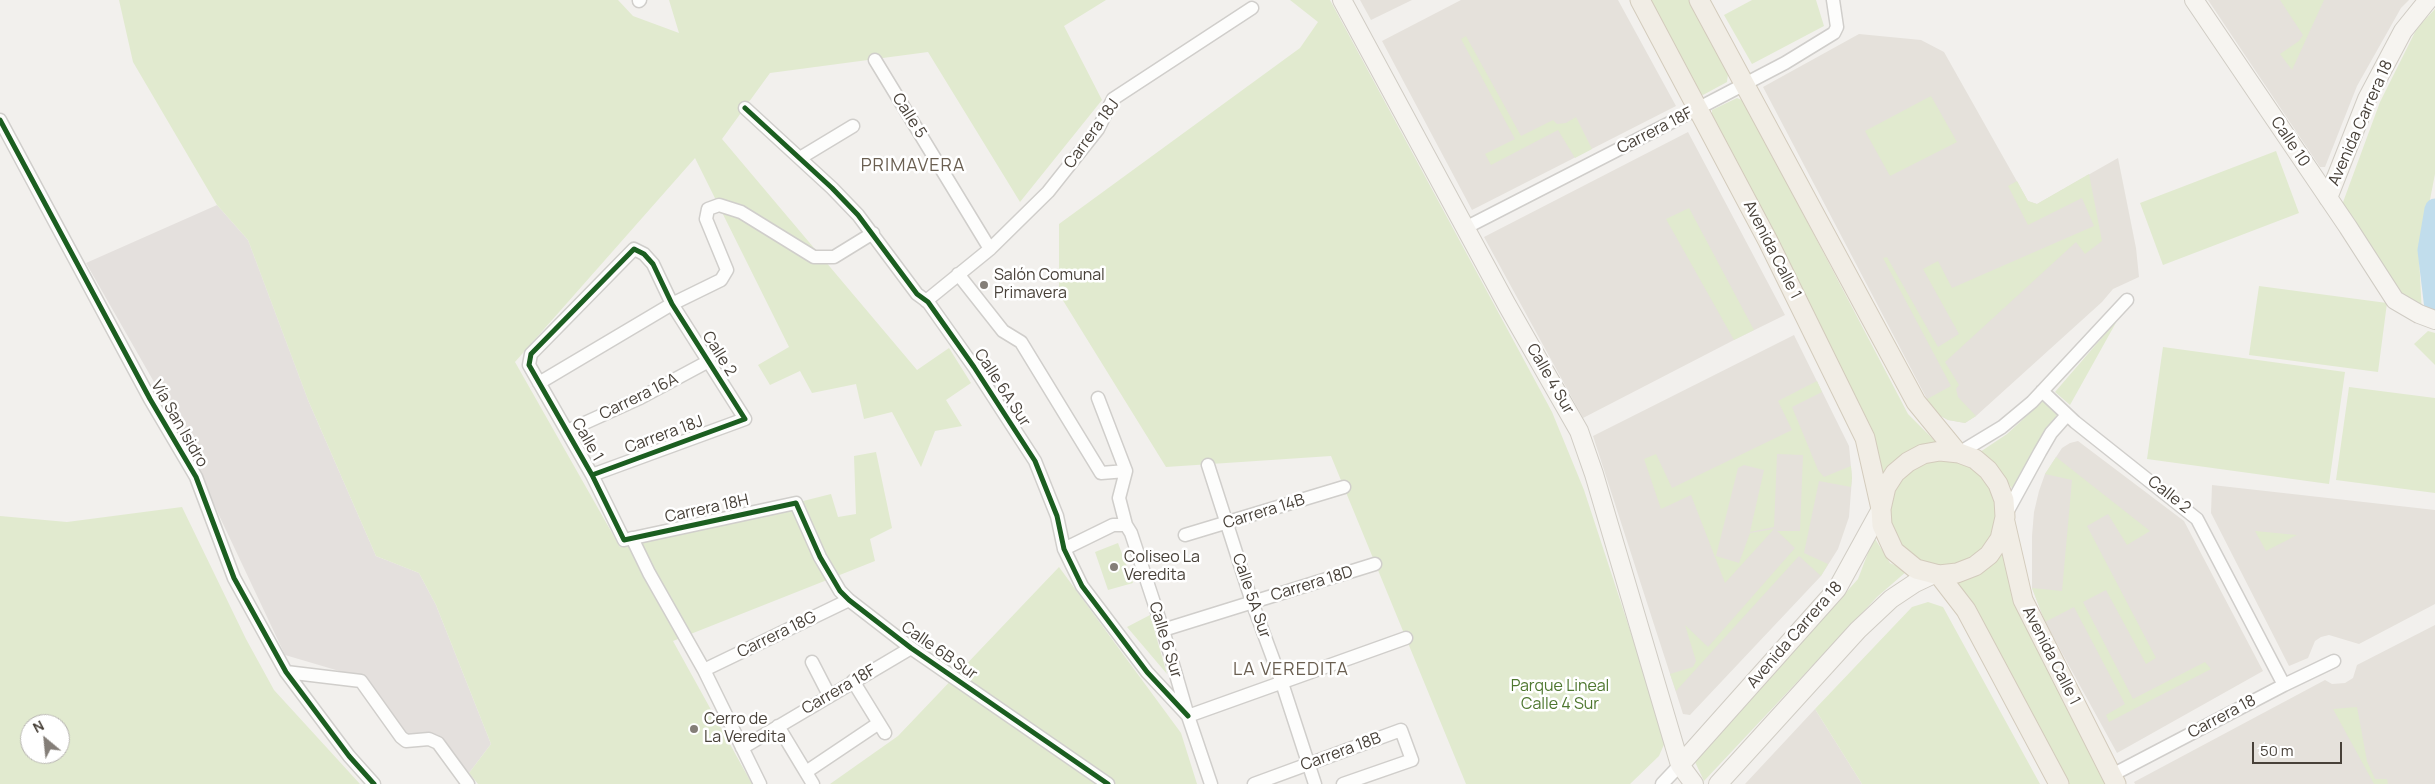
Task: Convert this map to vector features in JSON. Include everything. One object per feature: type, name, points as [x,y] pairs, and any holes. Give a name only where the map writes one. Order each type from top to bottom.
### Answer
[{"type":"main road","name":"Calle 4 Sur","points":[[1342,0],[1467,227],[1507,305],[1579,430],[1594,474],[1680,765],[1694,784]]},
{"type":"main road","name":"Avenida Calle 1","points":[[1640,0],[1768,242],[1865,438],[1881,509]]},
{"type":"main road","points":[[1699,0],[1743,85],[1916,402],[1958,452],[1975,459],[1988,470],[1998,484],[2004,500],[2005,519],[2000,539],[1989,554],[1975,566],[1957,573],[1936,575],[1915,583],[1891,599],[1858,630],[1718,784]]},
{"type":"main road","name":"Calle 10","points":[[2194,0],[2328,198],[2394,300],[2419,314],[2434,319]]},
{"type":"main road","name":"Avenida Carrera 18","points":[[2328,198],[2367,99],[2403,31],[2428,0]]},
{"type":"main road","name":"Avenida Carrera 18","points":[[1680,765],[1837,589],[1881,509],[1886,487],[1896,473],[1908,462],[1931,452],[1958,452]]},
{"type":"main road","points":[[1881,509],[1882,525],[1886,539],[1894,551],[1904,562],[1916,569],[1936,575],[1966,610],[2059,784]]},
{"type":"main road","name":"Avenida Calle 1","points":[[2005,519],[2023,600],[2114,780]]},
{"type":"street","name":"Carrera 18F","points":[[1467,227],[1785,63],[1834,33],[1838,27],[1833,0]]},
{"type":"street","name":"Carrera 18J","points":[[926,301],[990,249],[1048,192],[1098,130],[1113,99],[1252,8]]},
{"type":"street","name":"Calle 5","points":[[874,60],[990,249]]},
{"type":"street","name":"Calle 6A Sur","points":[[745,108],[832,188],[873,233],[917,294],[926,301],[974,367],[1035,461],[1057,516],[1064,549],[1082,586],[1147,672],[1188,716]]},
{"type":"street","name":"Vía San Isidro","points":[[0,120],[150,400],[196,477],[234,578],[286,672],[349,756],[374,784]]},
{"type":"street","points":[[800,158],[853,126]]},
{"type":"street","points":[[539,383],[672,304],[721,280],[727,270],[706,219],[708,209],[719,205],[741,212],[814,258],[834,257],[873,233]]},
{"type":"street","name":"Calle 2","points":[[531,354],[634,249],[644,254],[653,264],[672,304],[745,419]]},
{"type":"street","points":[[958,274],[1003,331],[1021,342],[1101,473],[1126,471],[1098,398]]},
{"type":"street","points":[[1958,452],[2002,427],[2042,391],[2127,300]]},
{"type":"street","name":"Calle 1","points":[[531,354],[529,365],[704,670],[760,784]]},
{"type":"street","name":"Carrera 16A","points":[[567,432],[640,398],[709,361]]},
{"type":"street","name":"Calle 2","points":[[2042,391],[2067,415],[2197,518],[2284,685]]},
{"type":"street","points":[[2005,519],[2051,433],[2067,415]]},
{"type":"street","name":"Carrera 18J","points":[[592,475],[745,419]]},
{"type":"street","name":"Calle 5A Sur","points":[[1208,465],[1252,602],[1282,683],[1315,784]]},
{"type":"street","name":"Calle 6 Sur","points":[[1126,471],[1119,498],[1126,525],[1131,532],[1164,630],[1188,716],[1211,784]]},
{"type":"street","name":"Carrera 14B","points":[[1184,535],[1227,524],[1344,487]]},
{"type":"street","name":"Carrera 18H","points":[[628,539],[796,503]]},
{"type":"street","name":"Calle 6B Sur","points":[[796,503],[820,557],[840,592],[911,648],[1108,784]]},
{"type":"street","points":[[1064,549],[1113,525],[1126,525]]},
{"type":"street","name":"Carrera 18D","points":[[1164,630],[1375,564]]},
{"type":"street","name":"Carrera 18G","points":[[704,670],[849,600]]},
{"type":"street","points":[[1188,716],[1406,638]]},
{"type":"street","name":"Carrera 18F","points":[[742,748],[911,648]]},
{"type":"street","name":"Carrera 18","points":[[2114,780],[2284,685],[2334,661]]},
{"type":"street","points":[[812,662],[829,695]]},
{"type":"street","points":[[286,672],[361,681],[401,737],[406,740],[429,739],[438,743],[468,784]]},
{"type":"street","points":[[806,772],[882,728],[853,681]]},
{"type":"street","points":[[778,726],[812,784]]},
{"type":"street","name":"Carrera 18B","points":[[1254,784],[1401,730],[1412,760],[1343,784]]},
{"type":"street","name":"Avenida Carrera 18","points":[[1662,784],[1680,765]]},
{"type":"shaded area","points":[[1360,0],[1412,0],[1371,20]]},
{"type":"shaded area","points":[[1461,0],[1618,0],[1676,106],[1472,210],[1382,41]]},
{"type":"shaded area","points":[[2208,0],[2409,0],[2401,8],[2357,86],[2325,167],[2320,167]]},
{"type":"shaded area","points":[[1859,34],[1921,40],[1944,52],[2028,201],[2037,204],[2118,158],[2136,248],[2139,277],[2113,289],[2102,302],[1976,416],[1965,423],[1948,420],[1937,414],[1927,399],[1763,87]]},
{"type":"shaded area","points":[[1688,132],[1785,315],[1583,418],[1484,237]]},
{"type":"shaded area","points":[[217,205],[248,240],[308,400],[376,556],[419,573],[436,605],[491,744],[469,773],[438,735],[430,732],[406,735],[363,678],[285,655],[166,403],[86,263]]},
{"type":"shaded area","points":[[1794,335],[1849,446],[1852,478],[1849,517],[1838,549],[1821,576],[1690,715],[1683,714],[1593,436]]},
{"type":"shaded area","points":[[2078,441],[2184,521],[2263,671],[2117,753],[2045,622],[2032,588],[2032,536],[2034,512],[2039,491],[2045,474],[2062,448]]},
{"type":"shaded area","points":[[2212,485],[2435,510],[2435,604],[2359,644],[2329,635],[2321,637],[2315,641],[2308,658],[2289,666],[2211,513]]},
{"type":"shaded area","points":[[2435,625],[2435,784],[2135,784],[2134,782],[2325,680],[2332,684],[2345,683],[2353,678],[2357,665]]},
{"type":"shaded area","points":[[1815,709],[1862,784],[1745,784]]},
{"type":"green space","points":[[119,0],[618,0],[633,16],[679,33],[669,0],[1106,0],[1064,26],[1102,100],[1020,202],[928,52],[770,73],[722,139],[917,370],[949,348],[971,383],[946,400],[962,426],[935,431],[921,467],[892,412],[864,419],[856,384],[812,393],[800,371],[770,385],[758,365],[789,347],[695,158],[515,362],[620,547],[831,494],[838,517],[856,514],[854,456],[876,452],[892,528],[870,539],[875,561],[673,641],[752,784],[478,784],[469,773],[491,744],[436,605],[419,573],[376,556],[308,400],[248,240],[217,205],[133,62]]},
{"type":"green space","name":"Parque Lineal Calle 4 Sur","points":[[1290,0],[1330,0],[1552,412],[1584,490],[1666,740],[1659,756],[1630,784],[1466,784],[1331,456],[1166,467],[1059,294],[1059,224],[1300,48],[1318,22]]},
{"type":"green space","points":[[1646,0],[1689,0],[1728,74],[1727,82],[1703,95],[1694,92]]},
{"type":"green space","points":[[1752,0],[1816,0],[1824,26],[1752,64],[1724,15]]},
{"type":"green space","points":[[2280,0],[2324,0],[2292,70],[2280,54],[2299,41],[2303,35]]},
{"type":"green space","points":[[2435,9],[2435,174],[2419,256],[2422,315],[2397,296],[2339,213],[2380,102],[2417,28]]},
{"type":"green space","points":[[1466,36],[1521,136],[1553,120],[1557,124],[1566,123],[1576,117],[1592,149],[1575,158],[1558,130],[1491,165],[1485,154],[1515,139],[1461,39]]},
{"type":"green space","points":[[1931,96],[1957,142],[1890,176],[1865,131]]},
{"type":"green space","points":[[1737,98],[1744,101],[1908,414],[1938,444],[1882,482],[1712,118],[1712,110]]},
{"type":"green space","points":[[2276,151],[2299,213],[2163,265],[2140,203]]},
{"type":"green space","points":[[2089,174],[2102,241],[2085,254],[2076,242],[1945,362],[1959,385],[1956,389],[1958,397],[1976,416],[1965,423],[1948,420],[1937,414],[1927,399],[1951,386],[1883,258],[1887,257],[1938,347],[1959,334],[1923,269],[1938,261],[1952,288],[2094,226],[2082,198],[2028,225],[2008,186],[2017,181],[2028,201],[2037,204]]},
{"type":"green space","points":[[1689,208],[1754,330],[1734,340],[1666,219]]},
{"type":"green space","points":[[2259,286],[2387,303],[2378,372],[2249,355]]},
{"type":"green space","points":[[2118,319],[2070,405],[2055,392]]},
{"type":"green space","points":[[2428,331],[2435,333],[2435,365],[2414,344]]},
{"type":"green space","points":[[2163,347],[2345,372],[2329,484],[2147,459]]},
{"type":"green space","points":[[1817,381],[1822,392],[1792,407],[1818,470],[1824,477],[1851,466],[1852,478],[1851,487],[1819,481],[1804,553],[1828,564],[1821,576],[1799,556],[1676,691],[1670,674],[1693,667],[1696,661],[1685,625],[1708,647],[1795,548],[1777,531],[1800,531],[1803,455],[1777,454],[1774,527],[1750,532],[1764,470],[1744,465],[1738,468],[1716,556],[1739,563],[1750,533],[1774,529],[1725,583],[1691,495],[1661,509],[1644,459],[1656,454],[1672,488],[1792,430],[1778,401]]},
{"type":"green space","points":[[2349,387],[2435,398],[2435,493],[2336,480]]},
{"type":"green space","points":[[2043,401],[2058,413],[2013,490],[1993,461],[1980,452],[2007,434]]},
{"type":"green space","points":[[2056,457],[2150,531],[2127,545],[2108,514],[2087,526],[2156,658],[2146,664],[2106,590],[2083,602],[2133,699],[2205,662],[2211,669],[2109,722],[2106,715],[2125,704],[2074,607],[2045,622],[2032,588],[2062,591],[2072,480],[2045,474]]},
{"type":"green space","points":[[1943,459],[1964,463],[1981,475],[1993,492],[1997,513],[1993,534],[1981,551],[1964,563],[1943,567],[1922,563],[1905,551],[1893,534],[1889,513],[1893,492],[1905,475],[1922,463]]},
{"type":"green space","points":[[182,507],[246,639],[274,690],[360,784],[0,784],[0,516],[67,522]]},
{"type":"green space","points":[[2255,531],[2297,535],[2266,551]]},
{"type":"green space","points":[[1874,537],[1890,563],[1907,571],[1877,597],[1704,781],[1695,762],[1858,579]]},
{"type":"green space","name":"Coliseo La Veredita","points":[[1118,543],[1133,583],[1108,590],[1095,552]]},
{"type":"green space","points":[[2005,549],[2112,784],[2065,784],[1948,582]]},
{"type":"green space","points":[[1059,567],[1181,733],[1197,784],[830,784],[898,736]]},
{"type":"green space","points":[[1928,602],[1943,607],[2040,784],[1862,784],[1815,709],[1912,607]]},
{"type":"green space","points":[[1150,615],[1167,674],[1127,627]]},
{"type":"green space","points":[[2357,707],[2367,761],[2375,779],[2387,779],[2388,784],[2374,784],[2333,709]]},
{"type":"waterway","points":[[2435,209],[2428,250],[2435,309]]},
{"type":"cycle path","points":[[745,108],[832,188],[858,215],[917,294],[928,302],[974,367],[1035,461],[1057,516],[1064,549],[1082,586],[1147,672],[1188,716]]},
{"type":"cycle path","points":[[0,120],[150,399],[196,477],[234,578],[286,672],[349,756],[374,784]]},
{"type":"cycle path","points":[[592,475],[745,419],[672,304],[653,264],[644,254],[634,249],[531,354],[529,365],[592,475],[624,540],[796,503],[820,557],[840,591],[849,600],[911,648],[1108,784]]},
{"type":"place","name":"Salón Comunal Primavera","points":[[984,285]]},
{"type":"place","name":"Coliseo La Veredita","points":[[1114,567]]},
{"type":"place","name":"Cerro de La Veredita","points":[[694,729]]},
{"type":"district","name":"PRIMAVERA","points":[[913,166]]},
{"type":"district","name":"LA VEREDITA","points":[[1291,670]]}]
